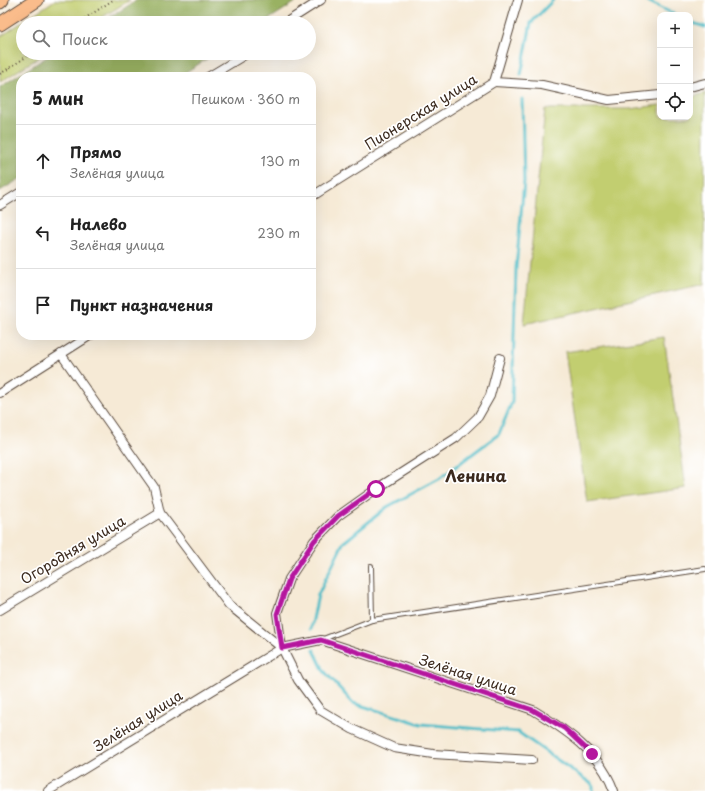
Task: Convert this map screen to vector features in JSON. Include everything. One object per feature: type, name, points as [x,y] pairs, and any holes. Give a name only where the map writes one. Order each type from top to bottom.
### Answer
[{"type":"highway","points":[[0,24],[37,0]]},
{"type":"street","points":[[296,16],[321,0]]},
{"type":"street","name":"Пионерская улица","points":[[316,194],[494,82],[518,0]]},
{"type":"street","points":[[216,72],[236,60]]},
{"type":"street","points":[[494,82],[542,85],[610,100],[657,95]]},
{"type":"street","points":[[693,86],[705,83]]},
{"type":"street","points":[[0,205],[16,195]]},
{"type":"street","points":[[0,393],[83,340]]},
{"type":"street","points":[[61,354],[154,486],[160,513],[229,605],[282,648]]},
{"type":"street","points":[[500,358],[490,396],[478,417],[462,433],[338,516],[314,541],[289,579],[277,614],[282,648],[298,680],[320,710],[352,729],[394,748],[433,754],[532,760]]},
{"type":"street","name":"Огородняя улица","points":[[0,610],[160,513]]},
{"type":"street","name":"Зелёная улица","points":[[48,791],[282,648],[321,640],[533,710],[564,728],[592,754],[610,780],[614,791]]},
{"type":"lane","points":[[371,566],[372,620]]},
{"type":"lane","points":[[321,640],[372,620],[705,569]]},
{"type":"path","points":[[89,16],[113,0]]},
{"type":"path","points":[[0,74],[21,60]]},
{"type":"green space","points":[[55,0],[130,0],[104,16],[31,16]]},
{"type":"green space","points":[[137,0],[299,0],[274,16],[112,16]]},
{"type":"green space","points":[[16,26],[16,60],[35,60],[0,82],[0,37]]},
{"type":"green space","points":[[42,60],[205,60],[186,72],[23,72]]},
{"type":"green space","points":[[16,77],[16,181],[0,191],[0,87]]},
{"type":"green space","points":[[705,93],[704,284],[524,324],[545,109],[630,109],[657,105],[657,120],[693,120],[693,97]]},
{"type":"green space","points":[[664,337],[686,488],[587,502],[565,352]]},
{"type":"waterway","points":[[521,75],[531,23],[553,0]]},
{"type":"waterway","points":[[645,0],[670,12]]},
{"type":"waterway","points":[[693,23],[705,27]]},
{"type":"waterway","points":[[311,629],[318,595],[343,543],[387,507],[439,479],[499,434],[512,402],[516,268],[524,182],[522,99]]},
{"type":"waterway","points":[[314,650],[324,671],[353,703],[421,724],[518,732],[593,785],[593,791]]},
{"type":"district","name":"Ленина","points":[[476,476]]},
{"type":"route","points":[[376,489],[338,516],[314,541],[289,579],[277,614],[282,648],[321,640],[533,710],[564,728],[592,754]]}]
